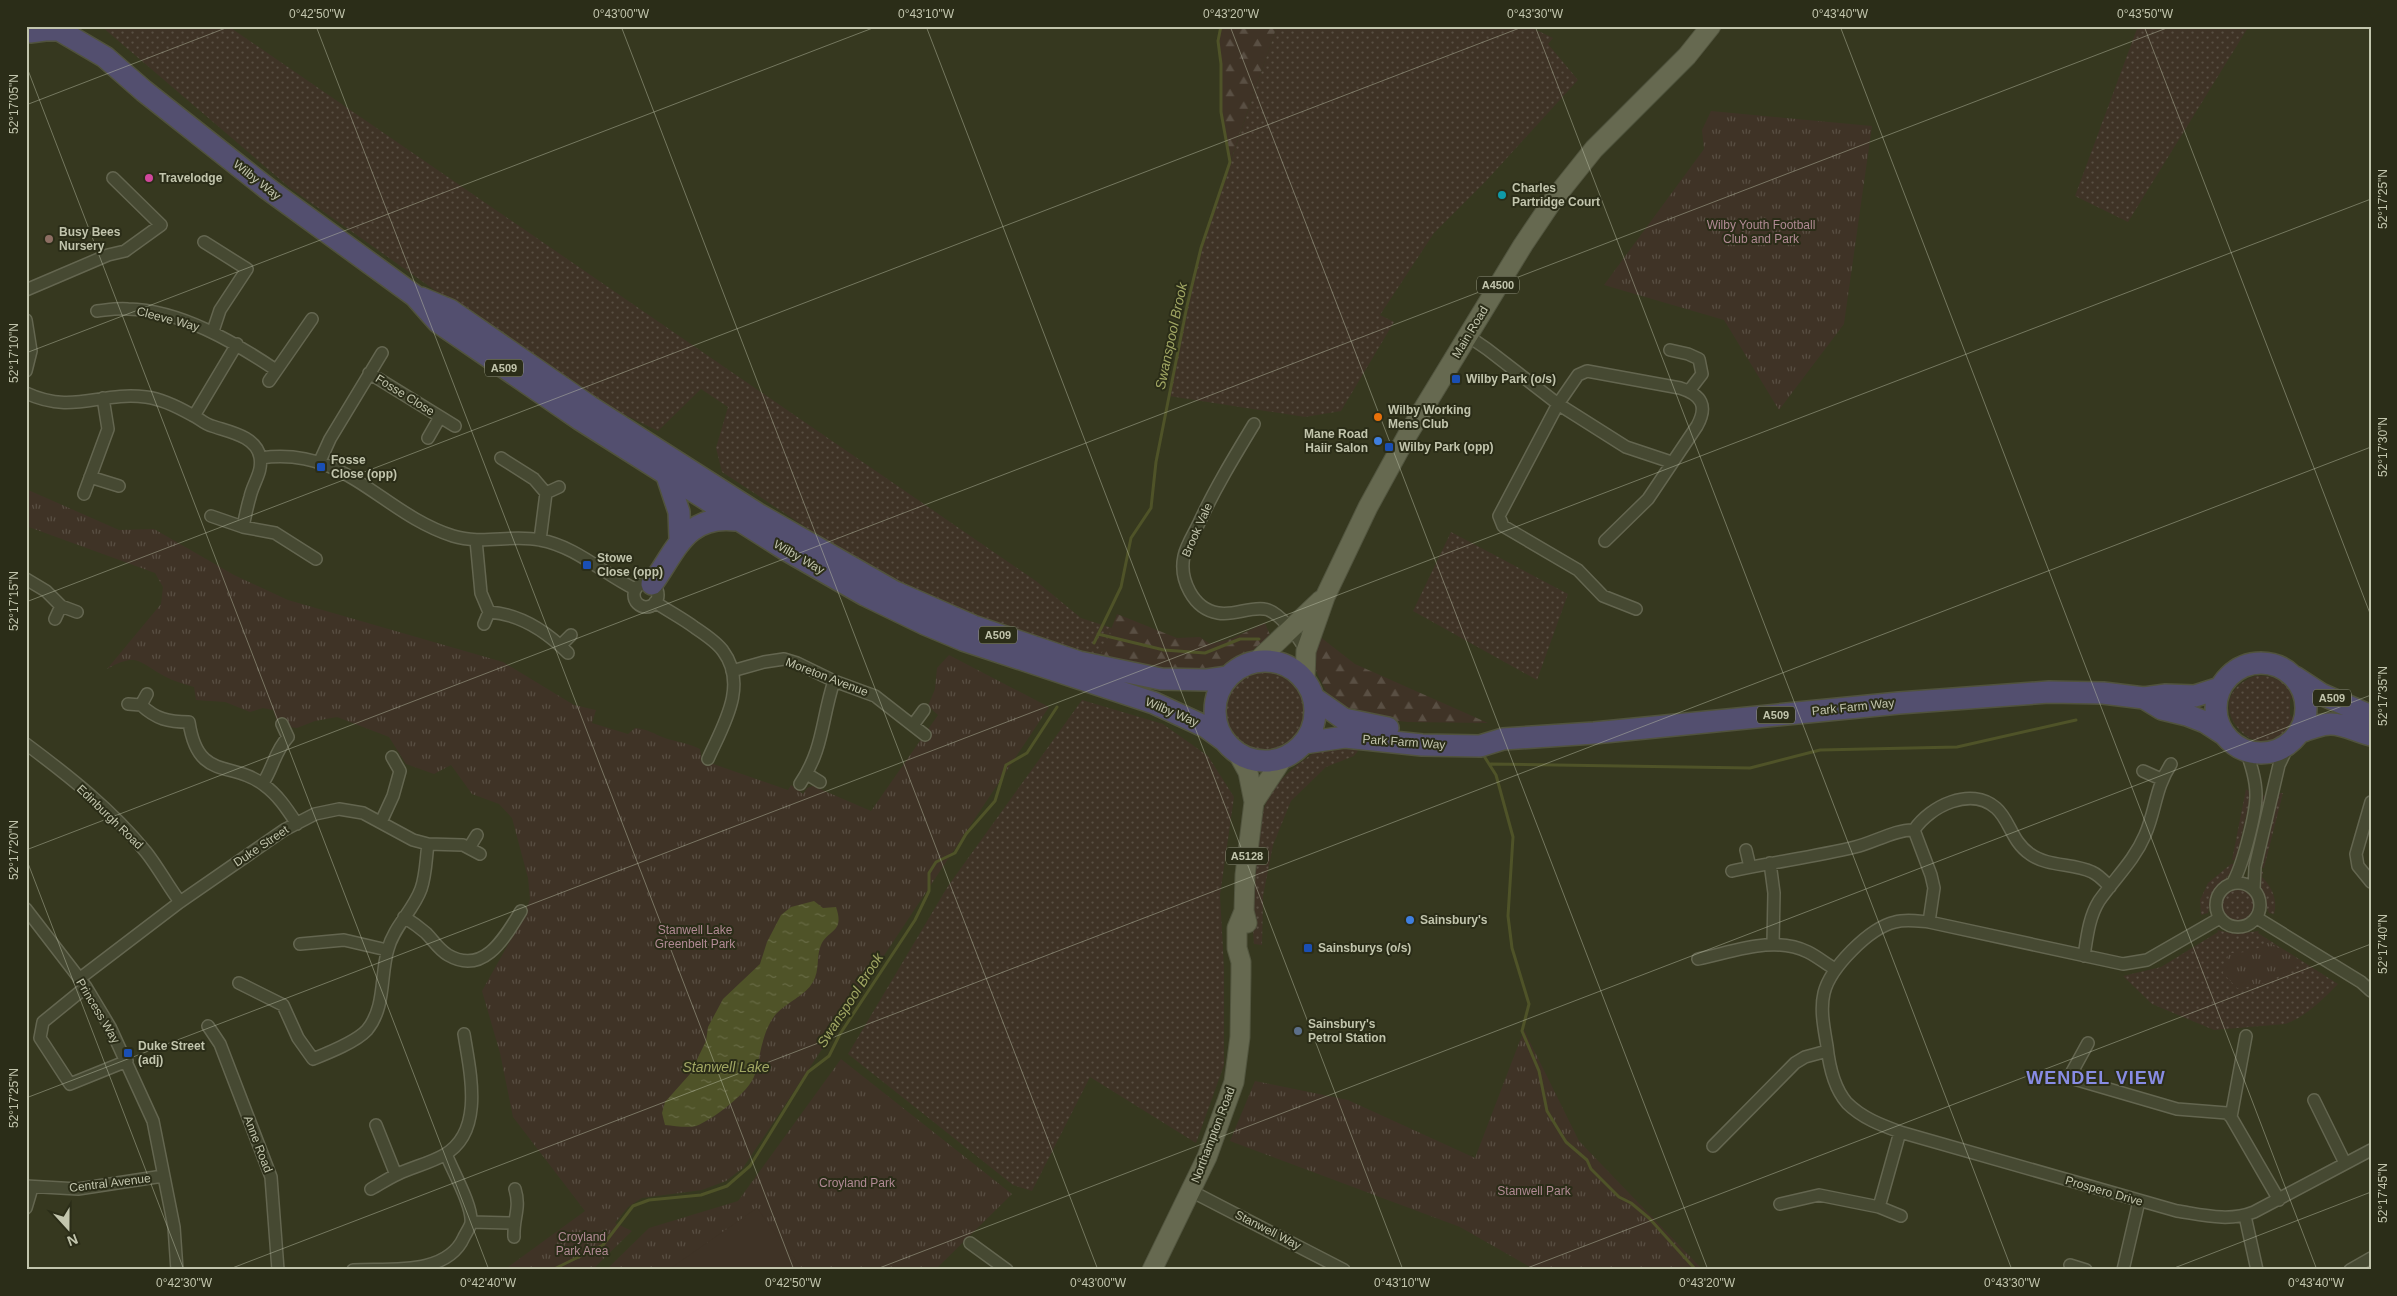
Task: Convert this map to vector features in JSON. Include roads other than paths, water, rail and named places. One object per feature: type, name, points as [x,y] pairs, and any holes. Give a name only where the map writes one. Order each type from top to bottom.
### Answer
[{"type":"highway","name":"Wilby Way","points":[[84,26],[105,57]]},
{"type":"highway","name":"Wilby Way","points":[[30,31],[58,30],[105,57],[144,91],[268,190],[415,296],[438,322],[581,420],[736,520],[865,594],[924,624],[982,646],[1154,703],[1206,727],[1231,747]]},
{"type":"highway","name":"Wilby Way","points":[[415,296],[450,310],[574,396],[712,486],[894,592],[974,626],[1079,662],[1161,679],[1207,680],[1228,677]]},
{"type":"highway","points":[[667,476],[679,512],[680,539]]},
{"type":"highway","points":[[647,592],[680,539],[706,521],[720,519],[736,520]]},
{"type":"highway","points":[[1257,661],[1275,661],[1284,664],[1310,689],[1316,708],[1314,726],[1304,743],[1284,758],[1265,762],[1246,758],[1231,747],[1220,733],[1215,714],[1218,694],[1228,677],[1241,667],[1257,661]]},
{"type":"highway","points":[[2261,662],[2285,669],[2295,677],[2306,699],[2306,711],[2294,738],[2269,752],[2246,750],[2225,735],[2218,724],[2216,712],[2220,688],[2237,669],[2261,662]]},
{"type":"highway","name":"A509","points":[[2295,677],[2321,694],[2371,716]]},
{"type":"highway","name":"Park Farm Way","points":[[1304,743],[1345,737],[1422,745],[1480,746],[1503,739],[1594,733],[1889,704],[2014,694],[2103,693],[2144,698],[2166,695],[2195,696],[2220,688]]},
{"type":"highway","name":"Park Farm Way","points":[[1310,689],[1344,719],[1364,725],[1426,732],[1482,734],[1503,739]]},
{"type":"highway","name":"Park Farm Way","points":[[2144,698],[2162,709],[2205,722],[2225,735]]},
{"type":"highway","name":"A509","points":[[2294,738],[2328,724],[2341,724],[2371,735]]},
{"type":"main road","name":"Main Road","points":[[1310,689],[1306,651],[1325,597],[1382,480],[1523,244],[1574,173],[1611,132],[1687,56],[1711,26]]},
{"type":"main road","name":"Main Road","points":[[1257,661],[1325,597]]},
{"type":"main road","name":"Northampton Road","points":[[1152,1270],[1191,1192],[1220,1124],[1234,1082],[1240,1038],[1241,962],[1237,948],[1237,928],[1244,911],[1245,876],[1254,802],[1248,772],[1231,747]]},
{"type":"main road","name":"Northampton Road","points":[[1254,802],[1284,758]]},
{"type":"street","points":[[26,290],[108,255],[125,251],[160,225],[113,178]]},
{"type":"street","points":[[204,242],[247,269],[220,310],[213,331]]},
{"type":"street","name":"Cleeve Way","points":[[97,311],[129,309],[163,315],[213,331],[237,344],[276,370]]},
{"type":"street","points":[[269,381],[312,319]]},
{"type":"street","points":[[26,320],[31,351],[26,371]]},
{"type":"street","points":[[1468,336],[1487,348],[1558,404],[1626,447],[1671,462]]},
{"type":"street","points":[[194,416],[237,344]]},
{"type":"street","points":[[1670,350],[1700,359],[1702,374],[1689,391]]},
{"type":"street","name":"Fosse Close","points":[[320,461],[330,439],[382,353]]},
{"type":"street","points":[[1605,541],[1648,499],[1703,415],[1702,403],[1689,391],[1586,371],[1578,375],[1558,404],[1520,472],[1498,520],[1508,529],[1578,570],[1603,596],[1636,609]]},
{"type":"street","name":"Fosse Close","points":[[369,373],[455,426]]},
{"type":"street","points":[[26,393],[52,403],[74,404],[103,398],[148,397],[170,403],[206,425],[243,436],[257,447],[261,458],[260,471],[250,495],[243,527]]},
{"type":"street","points":[[84,494],[108,430],[103,398]]},
{"type":"street","name":"Fosse Close","points":[[428,438],[440,417]]},
{"type":"street","name":"Brook Vale","points":[[1254,424],[1198,525],[1186,551],[1183,572],[1192,594],[1207,609],[1227,614],[1259,609],[1269,610],[1291,630],[1306,651]]},
{"type":"street","points":[[261,458],[293,456],[320,461],[354,478],[431,527],[454,536],[476,540],[540,540],[647,592],[723,651],[732,671],[733,696],[729,712],[708,759]]},
{"type":"street","points":[[502,458],[534,479],[546,493],[540,540]]},
{"type":"street","points":[[90,477],[119,486]]},
{"type":"street","points":[[546,493],[559,488]]},
{"type":"street","points":[[210,516],[243,527],[274,533],[316,559]]},
{"type":"street","points":[[476,540],[481,593],[489,612],[484,624]]},
{"type":"street","points":[[26,579],[46,591],[61,606],[76,612]]},
{"type":"street","points":[[54,619],[61,606]]},
{"type":"street","points":[[489,612],[504,613],[529,623],[552,636],[564,649],[571,635]]},
{"type":"street","name":"Moreton Avenue","points":[[732,671],[764,662],[784,659],[834,681],[875,696],[925,735]]},
{"type":"street","points":[[800,784],[807,774],[820,745],[834,681]]},
{"type":"street","points":[[141,705],[147,694]]},
{"type":"street","points":[[128,704],[141,705],[152,716],[163,720],[188,717],[191,736],[198,751],[208,762],[222,770],[263,783],[276,795],[297,824]]},
{"type":"street","points":[[913,725],[924,710]]},
{"type":"street","points":[[263,783],[272,771],[274,756],[293,736],[282,724]]},
{"type":"street","points":[[2246,750],[2252,770],[2256,796],[2240,871],[2232,884],[2219,895],[2216,907],[2220,918],[2228,925],[2238,927],[2249,925],[2257,918],[2260,903],[2254,890],[2255,867],[2279,765],[2294,738]]},
{"type":"street","name":"Edinburgh Road","points":[[26,744],[59,768],[109,812],[146,852],[180,902]]},
{"type":"street","points":[[381,822],[405,769],[392,757]]},
{"type":"street","points":[[2084,956],[2093,913],[2110,887],[2134,858],[2146,833],[2161,779],[2171,764]]},
{"type":"street","points":[[2143,771],[2161,779]]},
{"type":"street","points":[[807,774],[820,782]]},
{"type":"street","points":[[1914,830],[1919,822],[1938,808],[1954,800],[1966,798],[1986,801],[1997,809],[2010,832],[2031,855],[2048,862],[2093,872],[2110,887]]},
{"type":"street","points":[[2371,802],[2356,854],[2358,866],[2371,882]]},
{"type":"street","name":"Duke Street","points":[[127,1061],[70,1084],[40,1038],[43,1022],[82,983],[180,902],[284,830],[315,814],[339,809],[363,813],[400,835],[428,844],[463,846],[480,854]]},
{"type":"street","points":[[1732,870],[1852,848],[1876,842],[1901,831],[1914,830]]},
{"type":"street","points":[[1914,830],[1934,888],[1929,922]]},
{"type":"street","points":[[469,848],[477,835]]},
{"type":"street","points":[[239,983],[283,1004],[298,1038],[313,1059],[337,1049],[366,1030],[374,1016],[382,992],[387,950],[394,933],[421,889],[428,844]]},
{"type":"street","points":[[1746,850],[1750,867]]},
{"type":"street","points":[[1770,863],[1774,893],[1773,944]]},
{"type":"street","points":[[2232,884],[2247,885],[2254,890]]},
{"type":"street","points":[[404,917],[426,934],[447,955],[461,960],[478,960],[495,949],[503,940],[520,912]]},
{"type":"street","name":"Princess Way","points":[[28,916],[82,983],[110,1027],[153,1121],[174,1227],[177,1270]]},
{"type":"street","points":[[1713,1146],[1795,1063],[1805,1057],[1827,1051],[1822,1016],[1823,995],[1827,982],[1835,969],[1871,934],[1882,927],[1907,920],[1929,922],[2124,964],[2142,962],[2164,952],[2220,918]]},
{"type":"street","points":[[2257,918],[2361,982],[2371,991]]},
{"type":"street","points":[[300,944],[344,940],[387,950]]},
{"type":"street","points":[[1698,959],[1773,944],[1791,946],[1808,952],[1835,969]]},
{"type":"street","name":"Anne Road","points":[[208,1026],[220,1044],[271,1177],[278,1270]]},
{"type":"street","points":[[371,1190],[396,1175],[446,1154],[466,1134],[472,1107],[464,1034]]},
{"type":"street","points":[[2231,1117],[2246,1036]]},
{"type":"street","points":[[2088,1043],[2072,1072],[2074,1079],[2177,1108],[2199,1112],[2219,1111],[2231,1117],[2280,1200]]},
{"type":"street","name":"Prospero Drive","points":[[1827,1051],[1840,1092],[1847,1103],[1874,1122],[1900,1132],[2177,1211],[2213,1216],[2245,1216],[2280,1200],[2371,1150]]},
{"type":"street","points":[[2314,1100],[2345,1163]]},
{"type":"street","points":[[376,1125],[396,1175]]},
{"type":"street","points":[[1879,1207],[1900,1132]]},
{"type":"street","points":[[353,1270],[426,1265],[441,1266],[462,1243],[471,1222],[466,1202],[446,1154]]},
{"type":"street","name":"Central Avenue","points":[[29,1187],[78,1189],[163,1176]]},
{"type":"street","points":[[26,1208],[29,1187]]},
{"type":"street","points":[[514,1237],[513,1223],[519,1201],[515,1189]]},
{"type":"street","name":"Stanwell Way","points":[[1191,1192],[1326,1266],[1344,1270]]},
{"type":"street","points":[[1780,1204],[1819,1195],[1879,1207],[1902,1216]]},
{"type":"street","points":[[2123,1270],[2139,1200]]},
{"type":"street","points":[[2245,1216],[2257,1270]]},
{"type":"street","points":[[471,1222],[513,1223]]},
{"type":"street","points":[[970,1243],[1007,1270]]},
{"type":"street","points":[[2350,1270],[2371,1258]]},
{"type":"street","points":[[2070,1265],[2086,1270]]},
{"type":"water","name":"Stanwell Lake","points":[[814,901],[823,908],[836,907],[838,915],[837,926],[821,945],[815,977],[810,987],[780,1010],[771,1021],[752,1081],[730,1104],[703,1123],[689,1127],[665,1125],[662,1113],[665,1102],[690,1074],[706,1041],[708,1027],[723,999],[760,964],[767,942],[781,915],[791,907]]},
{"type":"waterway","name":"Swanspool Brook","points":[[1094,643],[1121,587],[1131,538],[1151,508],[1156,462],[1187,306],[1201,248],[1230,162],[1221,112],[1221,64],[1218,41],[1221,26]]},
{"type":"waterway","points":[[1098,634],[1164,650],[1205,653],[1240,639],[1259,639]]},
{"type":"waterway","name":"Swanspool Brook","points":[[552,1270],[603,1245],[633,1206],[649,1200],[701,1195],[727,1186],[750,1166],[808,1072],[829,1056],[840,1034],[915,920],[929,891],[929,873],[936,862],[955,853],[966,834],[995,801],[1006,765],[1027,753],[1057,707]]},
{"type":"waterway","points":[[1491,764],[1750,768],[1820,750],[1957,747],[2076,720]]},
{"type":"waterway","points":[[1484,756],[1496,775],[1513,837],[1508,916],[1512,948],[1529,1004],[1522,1031],[1539,1071],[1547,1111],[1566,1142],[1587,1160],[1591,1169],[1619,1197],[1631,1203],[1649,1218],[1696,1270]]},
{"type":"place","name":"Travelodge","points":[[149,178]]},
{"type":"place","name":"Charles Partridge Court","points":[[1502,195]]},
{"type":"place","name":"Busy Bees Nursery","points":[[49,239]]},
{"type":"place","name":"Wilby Park (o/s)","points":[[1456,379]]},
{"type":"place","name":"Wilby Working Mens Club","points":[[1378,417]]},
{"type":"place","name":"Mane Road Haiir Salon","points":[[1378,441]]},
{"type":"place","name":"Wilby Park (opp)","points":[[1389,447]]},
{"type":"place","name":"Fosse Close (opp)","points":[[321,467]]},
{"type":"place","name":"Stowe Close (opp)","points":[[587,565]]},
{"type":"place","name":"Sainsbury's","points":[[1410,920]]},
{"type":"place","name":"Sainsburys (o/s)","points":[[1308,948]]},
{"type":"place","name":"Sainsbury's Petrol Station","points":[[1298,1031]]},
{"type":"place","name":"Duke Street (adj)","points":[[128,1053]]},
{"type":"district","name":"WENDEL VIEW","points":[[2096,1078]]},
{"type":"park label","name":"Wilby Youth Football Club and Park","points":[[1761,232]]},
{"type":"park label","name":"Stanwell Lake Greenbelt Park","points":[[695,937]]},
{"type":"park label","name":"Croyland Park","points":[[857,1183]]},
{"type":"park label","name":"Stanwell Park","points":[[1534,1191]]},
{"type":"park label","name":"Croyland Park Area","points":[[582,1244]]}]
